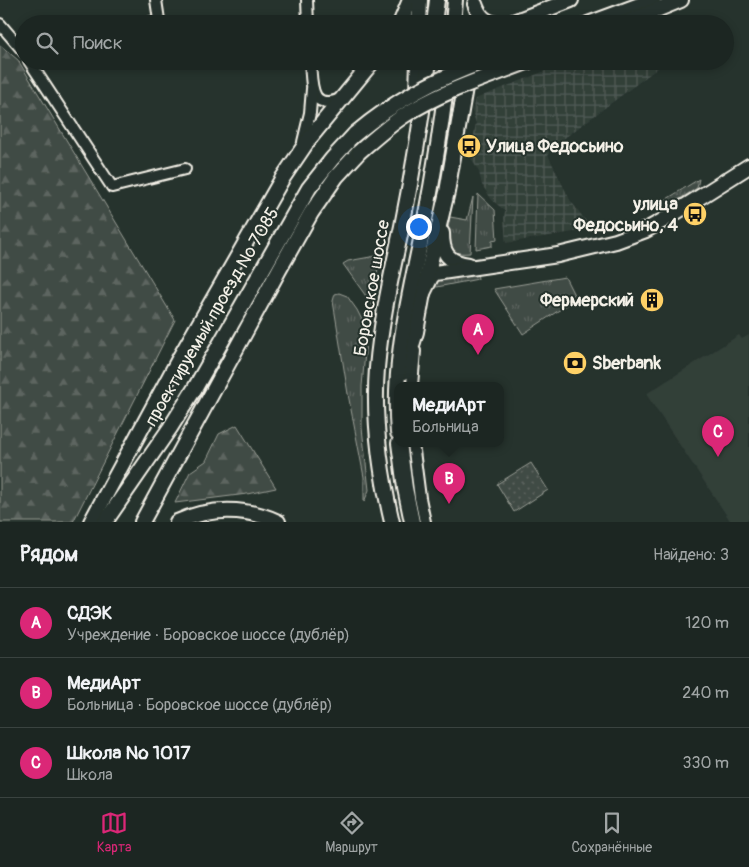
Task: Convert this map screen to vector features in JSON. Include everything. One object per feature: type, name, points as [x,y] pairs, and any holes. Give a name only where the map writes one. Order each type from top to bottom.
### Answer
[{"type":"main road","points":[[404,15],[410,0]]},
{"type":"main road","points":[[419,15],[420,0]]},
{"type":"main road","points":[[435,15],[436,0]]},
{"type":"main road","points":[[454,15],[455,0]]},
{"type":"main road","points":[[529,15],[571,0]]},
{"type":"main road","points":[[612,15],[653,0]]},
{"type":"main road","points":[[644,15],[681,0]]},
{"type":"main road","points":[[475,2],[481,15]]},
{"type":"main road","points":[[474,15],[475,2]]},
{"type":"main road","points":[[91,522],[258,218],[309,139],[366,70]]},
{"type":"main road","points":[[410,186],[416,121],[418,70]]},
{"type":"main road","name":"Боровское шоссе","points":[[392,522],[385,491],[376,419],[377,369],[385,308],[410,186],[428,70]]},
{"type":"main road","name":"Боровское шоссе","points":[[397,382],[402,334],[430,190],[449,70]]},
{"type":"main road","name":"проектируемый проезд № 7085","points":[[105,522],[196,388],[310,188],[332,159],[355,134],[379,114],[426,85],[463,70]]},
{"type":"main road","points":[[402,382],[416,332],[423,293],[441,219],[460,122],[468,70]]},
{"type":"main road","name":"проектируемый проезд № 7085","points":[[142,522],[274,278],[312,213],[336,177],[359,152],[398,120],[427,103],[506,70]]},
{"type":"main road","points":[[423,293],[431,277],[435,274],[584,250],[646,230],[749,166]]},
{"type":"main road","points":[[441,219],[442,241],[445,253],[453,260],[477,266]]},
{"type":"main road","points":[[400,447],[412,522]]},
{"type":"main road","points":[[177,522],[190,516],[214,511],[240,511],[264,516],[278,522]]},
{"type":"street","points":[[156,0],[159,15]]},
{"type":"street","points":[[307,0],[308,15]]},
{"type":"street","points":[[0,24],[15,42]]},
{"type":"street","points":[[36,70],[112,187],[185,169]]},
{"type":"street","points":[[296,159],[307,132],[312,91],[311,70]]},
{"type":"street","points":[[312,91],[322,101],[335,102],[343,98]]},
{"type":"street","points":[[412,382],[416,332]]},
{"type":"street","points":[[414,447],[425,522]]},
{"type":"street","points":[[385,491],[385,522]]},
{"type":"shaded area","points":[[548,70],[655,70],[550,149],[548,155],[570,200],[592,229],[506,243],[505,211],[492,200],[482,185],[479,172],[470,156],[476,123],[472,111],[475,99]]},
{"type":"shaded area","points":[[739,335],[742,339],[749,335],[749,519],[745,522],[731,522],[646,394]]},
{"type":"green space","points":[[0,45],[15,58],[15,70],[24,70],[175,320],[73,522],[0,522]]},
{"type":"green space","points":[[699,179],[697,188],[670,205],[662,202]]},
{"type":"green space","points":[[478,194],[495,210],[497,240],[492,241],[492,246],[476,249]]},
{"type":"green space","points":[[473,197],[470,253],[454,252],[448,244],[447,238],[450,217],[467,220]]},
{"type":"green space","points":[[379,257],[379,260],[373,306],[343,264],[348,261]]},
{"type":"green space","points":[[477,272],[478,279],[437,287],[432,285],[438,278]]},
{"type":"green space","points":[[565,277],[576,299],[523,334],[494,289]]},
{"type":"green space","points":[[339,293],[347,296],[357,310],[367,330],[362,386],[362,428],[369,490],[364,502],[364,477],[333,301],[335,294]]},
{"type":"green space","points":[[237,425],[276,488],[247,494],[175,503],[190,472],[206,461],[219,434]]},
{"type":"green space","points":[[531,463],[548,490],[514,512],[497,484]]},
{"type":"place","name":"Улица Федосьино","points":[[469,146]]},
{"type":"place","name":"улица Федосьино, 4","points":[[695,214]]},
{"type":"place","name":"Фермерский","points":[[652,300]]},
{"type":"place","name":"СДЭК","points":[[478,355]]},
{"type":"place","name":"Sberbank","points":[[575,363]]},
{"type":"place","name":"Школа № 1017","points":[[718,457]]},
{"type":"place","name":"МедиАрт","points":[[449,504]]}]
